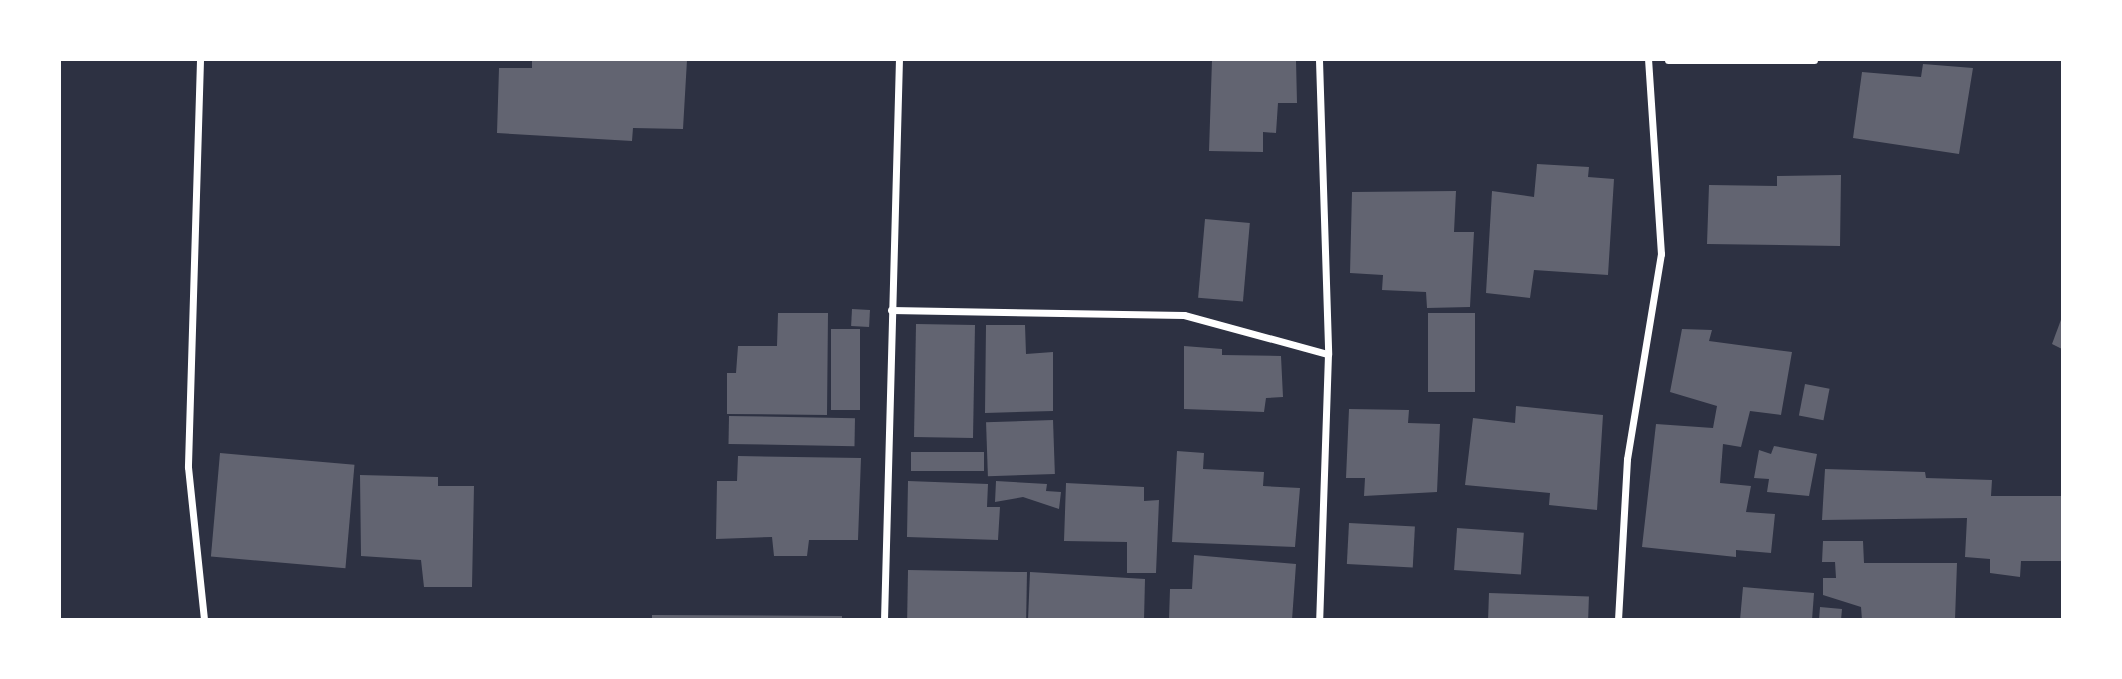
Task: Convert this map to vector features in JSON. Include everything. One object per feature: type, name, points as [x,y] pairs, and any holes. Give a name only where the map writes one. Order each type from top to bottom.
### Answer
[{"type":"street","points":[[200,60],[188,467],[204,620]]},
{"type":"street","points":[[884,620],[899,60]]},
{"type":"street","points":[[1319,60],[1328,354],[1319,620]]},
{"type":"street","points":[[1618,620],[1627,459],[1661,254],[1648,60]]},
{"type":"street","points":[[1668,60],[1814,60]]},
{"type":"street","points":[[891,310],[1184,315],[1328,354]]},
{"type":"building","points":[[532,60],[687,60],[683,129],[633,128],[632,141],[497,133],[499,68],[532,68]]},
{"type":"building","points":[[1212,60],[1296,60],[1297,103],[1278,103],[1276,133],[1263,132],[1263,152],[1209,151]]},
{"type":"building","points":[[1923,64],[1973,68],[1959,154],[1853,138],[1862,72],[1921,77]]},
{"type":"building","points":[[1537,164],[1589,167],[1588,177],[1614,179],[1608,275],[1534,270],[1530,298],[1486,293],[1492,191],[1534,197]]},
{"type":"building","points":[[1841,175],[1840,246],[1707,244],[1709,185],[1777,186],[1777,176]]},
{"type":"building","points":[[1456,191],[1454,232],[1474,232],[1470,307],[1427,308],[1426,292],[1382,290],[1383,275],[1350,273],[1352,192]]},
{"type":"building","points":[[1205,219],[1250,223],[1243,302],[1198,298]]},
{"type":"building","points":[[852,309],[870,310],[869,327],[851,326]]},
{"type":"building","points":[[778,313],[828,313],[827,415],[727,414],[727,373],[736,373],[738,346],[777,346]]},
{"type":"building","points":[[1428,313],[1475,313],[1475,392],[1428,392]]},
{"type":"building","points":[[2062,317],[2062,349],[2052,344]]},
{"type":"building","points":[[916,324],[975,325],[973,438],[914,437]]},
{"type":"building","points":[[986,325],[1025,325],[1026,354],[1053,352],[1053,411],[985,413]]},
{"type":"building","points":[[831,329],[860,329],[860,410],[831,410]]},
{"type":"building","points":[[1682,329],[1712,330],[1709,341],[1792,352],[1781,415],[1750,411],[1741,447],[1723,444],[1720,483],[1751,486],[1746,512],[1775,514],[1771,553],[1736,550],[1736,557],[1642,547],[1656,424],[1713,428],[1717,406],[1670,392]]},
{"type":"building","points":[[1184,346],[1222,349],[1222,355],[1281,356],[1283,397],[1266,398],[1264,412],[1184,409]]},
{"type":"building","points":[[1805,384],[1830,389],[1823,420],[1799,415]]},
{"type":"building","points":[[1516,406],[1603,415],[1597,510],[1549,505],[1550,493],[1465,485],[1473,418],[1515,423]]},
{"type":"building","points":[[1349,409],[1409,410],[1408,423],[1440,424],[1437,492],[1364,496],[1365,478],[1346,478]]},
{"type":"building","points":[[729,416],[855,418],[854,446],[729,444]]},
{"type":"building","points":[[1053,420],[1055,474],[988,476],[986,422]]},
{"type":"building","points":[[1774,446],[1817,454],[1809,496],[1767,492],[1769,479],[1754,478],[1759,450],[1771,454]]},
{"type":"building","points":[[1177,451],[1204,453],[1203,469],[1264,472],[1263,486],[1300,488],[1295,547],[1172,542]]},
{"type":"building","points":[[911,452],[984,452],[984,471],[911,471]]},
{"type":"building","points":[[220,453],[354,465],[345,568],[211,557]]},
{"type":"building","points":[[738,456],[861,458],[858,540],[809,540],[807,556],[774,556],[772,537],[716,539],[717,481],[737,481]]},
{"type":"building","points":[[1825,469],[1925,472],[1926,478],[1992,480],[1991,496],[2062,496],[2062,561],[2021,561],[2020,577],[1990,573],[1990,559],[1965,557],[1967,518],[1822,520]]},
{"type":"building","points":[[360,475],[438,477],[438,486],[474,486],[472,587],[424,587],[421,560],[361,556]]},
{"type":"building","points":[[908,481],[988,484],[987,507],[1000,507],[998,540],[907,537]]},
{"type":"building","points":[[996,481],[1047,484],[1046,491],[1061,492],[1059,509],[1023,497],[995,502]]},
{"type":"building","points":[[1066,483],[1144,487],[1144,501],[1159,500],[1156,573],[1127,573],[1127,542],[1064,541]]},
{"type":"building","points":[[1349,523],[1415,526],[1413,567],[1347,564]]},
{"type":"building","points":[[1457,528],[1524,533],[1521,575],[1454,570]]},
{"type":"building","points":[[1823,541],[1863,541],[1864,563],[1957,563],[1955,620],[1862,620],[1861,607],[1823,595],[1823,578],[1836,578],[1835,562],[1822,562]]},
{"type":"building","points":[[1194,555],[1296,564],[1292,620],[1169,620],[1170,589],[1192,589]]},
{"type":"building","points":[[908,570],[1027,572],[1026,620],[907,620]]},
{"type":"building","points":[[1030,572],[1145,579],[1144,620],[1028,620]]},
{"type":"building","points":[[1743,587],[1814,593],[1812,620],[1740,620]]},
{"type":"building","points":[[1489,593],[1589,596],[1588,620],[1488,620]]},
{"type":"building","points":[[1820,607],[1842,609],[1841,620],[1819,620]]},
{"type":"building","points":[[652,615],[842,616],[842,620],[652,620]]}]
